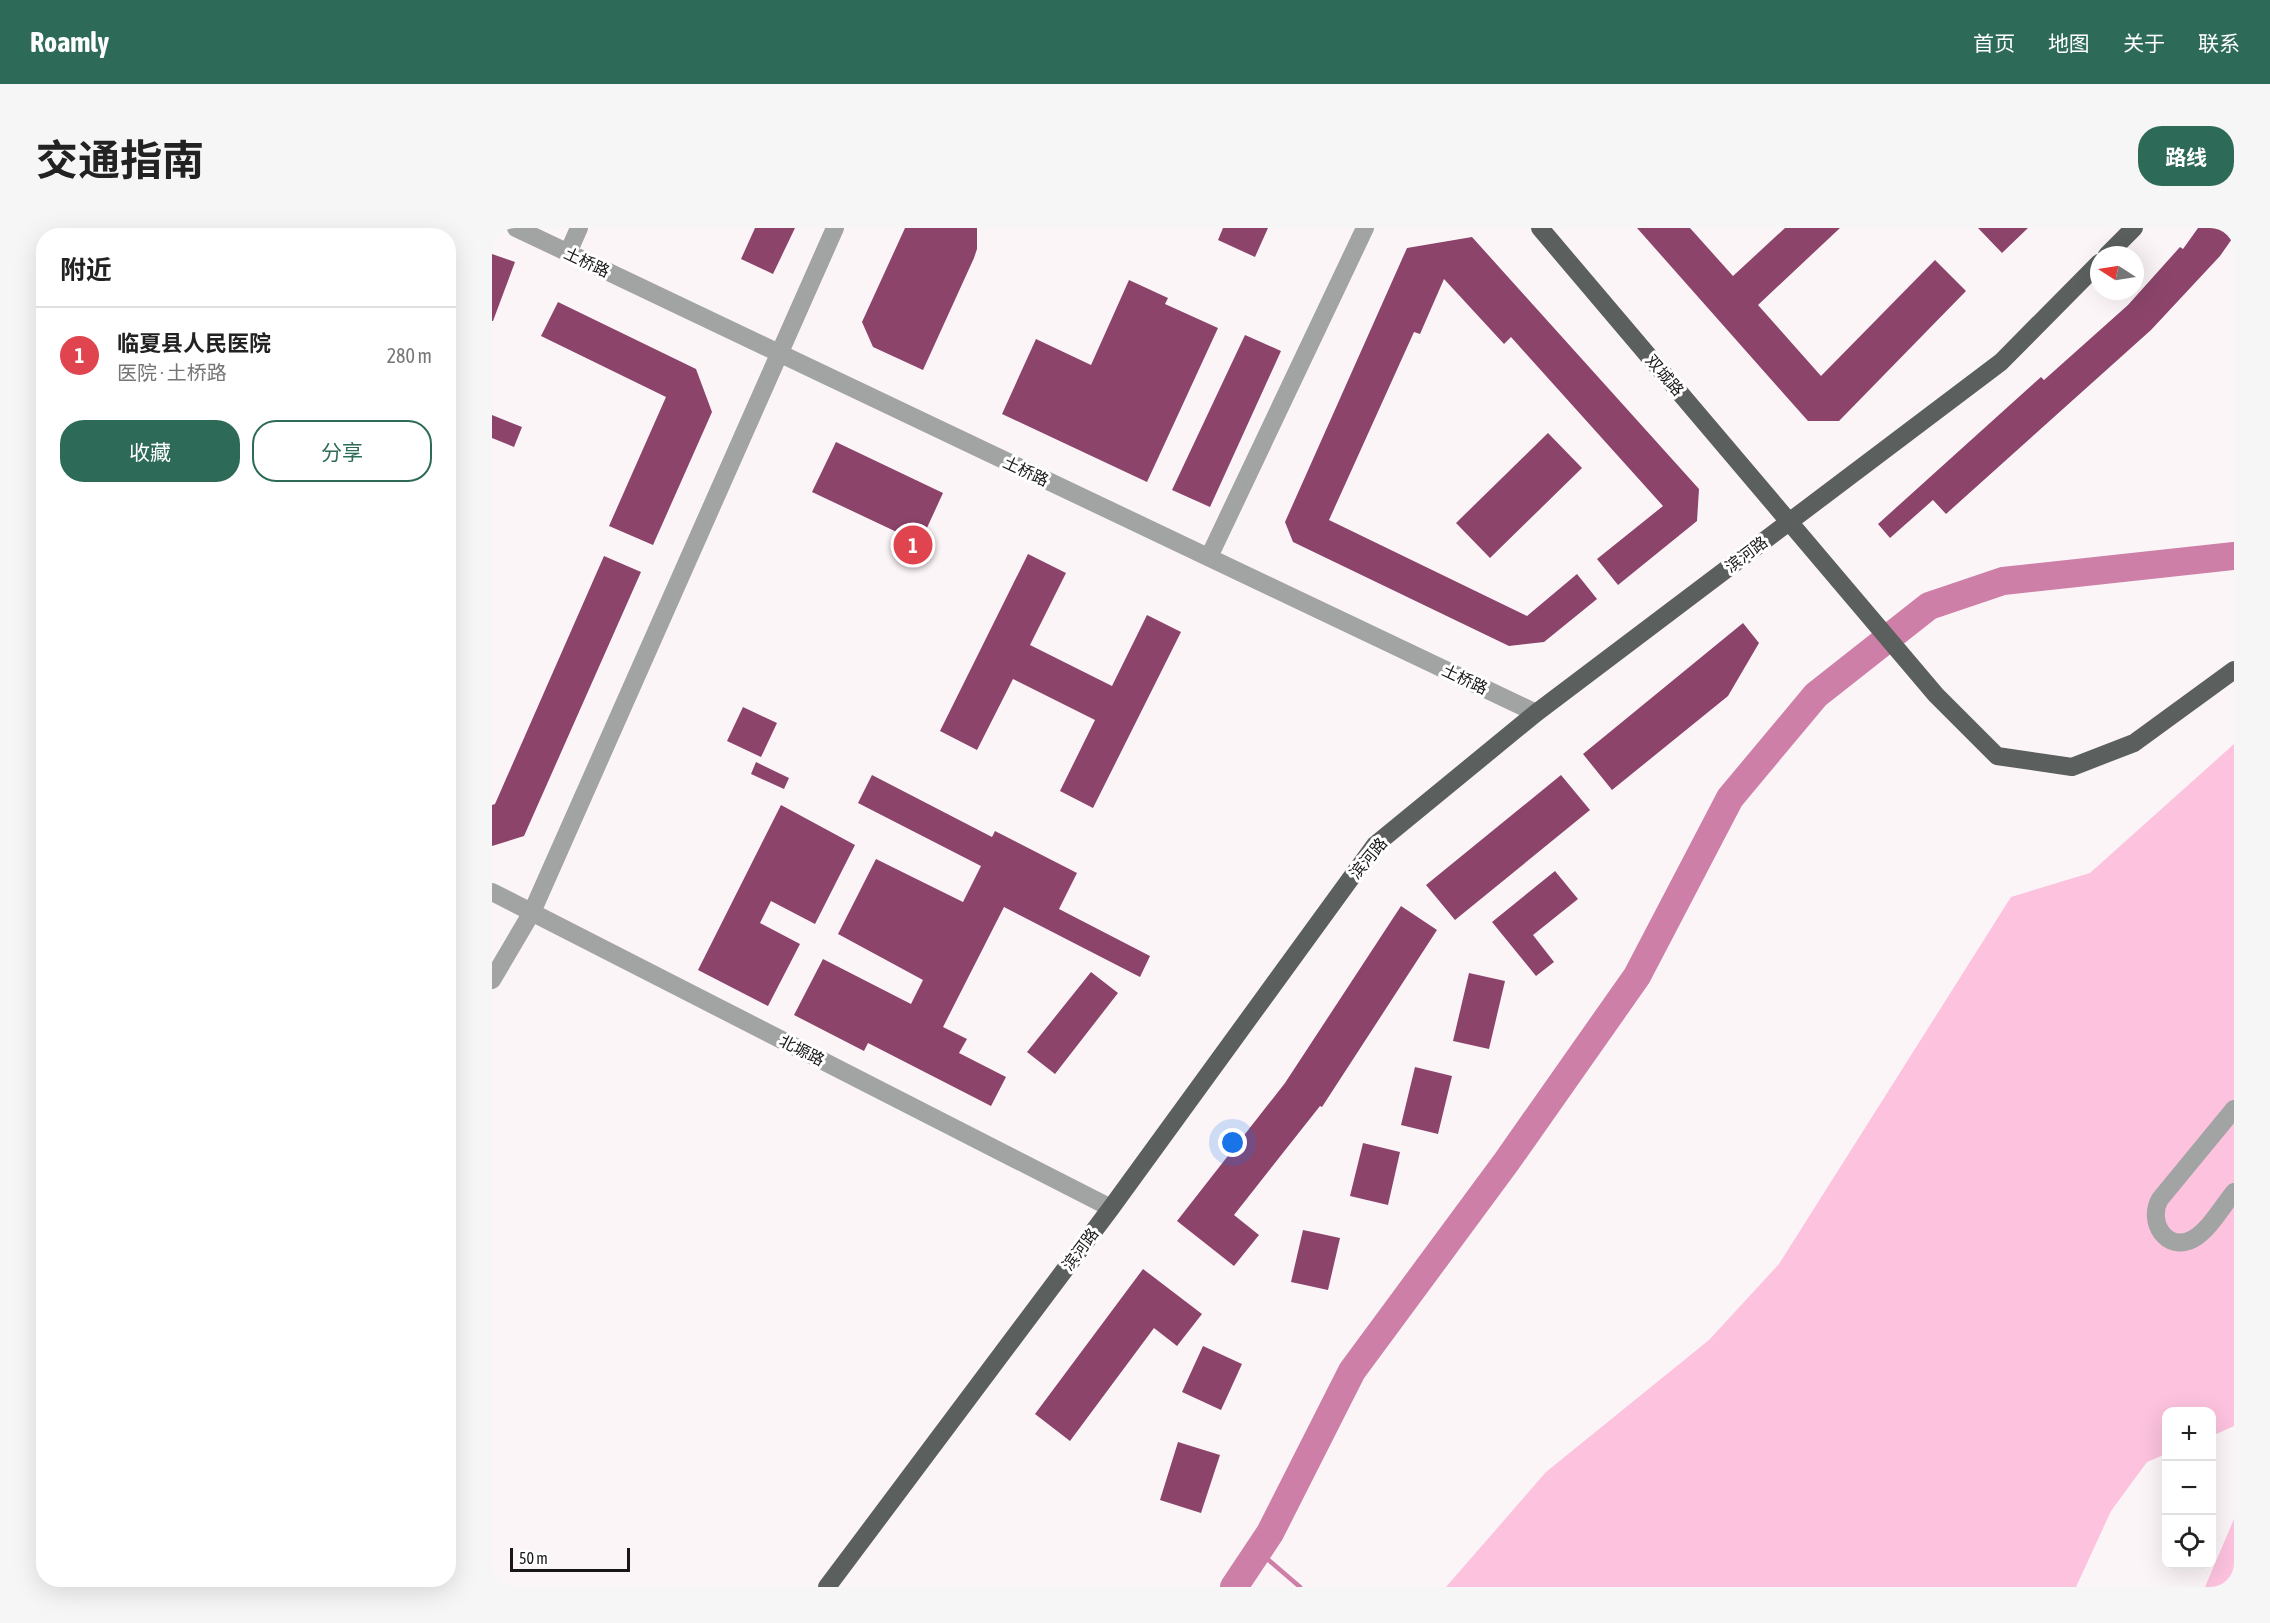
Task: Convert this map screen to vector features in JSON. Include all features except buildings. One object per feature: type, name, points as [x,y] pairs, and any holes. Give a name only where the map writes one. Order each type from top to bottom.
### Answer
[{"type":"main road","name":"双城路","points":[[1540,228],[1918,675],[1997,756],[2072,767],[2134,743],[2234,670]]},
{"type":"main road","points":[[2117,246],[2134,228]]},
{"type":"main road","name":"滨河路","points":[[827,1587],[1111,1208],[1375,845],[1536,713],[2001,362],[2090,272]]},
{"type":"street","name":"土桥路","points":[[516,228],[1536,713]]},
{"type":"street","points":[[568,253],[579,228]]},
{"type":"street","points":[[492,980],[532,912],[835,228]]},
{"type":"street","points":[[1209,557],[1365,228]]},
{"type":"street","name":"北塬路","points":[[492,892],[1111,1208]]},
{"type":"street","points":[[2234,1109],[2160,1199],[2154,1213],[2157,1227],[2161,1233],[2173,1241],[2181,1242],[2195,1238],[2234,1192]]},
{"type":"shaded area","points":[[2234,744],[2234,1426],[2216,1434],[2216,1407],[2162,1407],[2162,1456],[2147,1462],[2111,1511],[2076,1587],[1446,1587],[1546,1472],[1709,1340],[1779,1264],[2011,897],[2090,873]]},
{"type":"shaded area","points":[[2234,1519],[2234,1587],[2205,1587],[2213,1569],[2216,1569],[2216,1561]]},
{"type":"waterway","points":[[1234,1587],[1270,1533],[1352,1371],[1507,1161],[1637,976],[1730,798],[1816,695],[1929,606],[2003,581],[2234,556]]},
{"type":"waterway","points":[[1258,1551],[1300,1587]]},
{"type":"place","name":"临夏县人民医院","points":[[913,545]]}]
